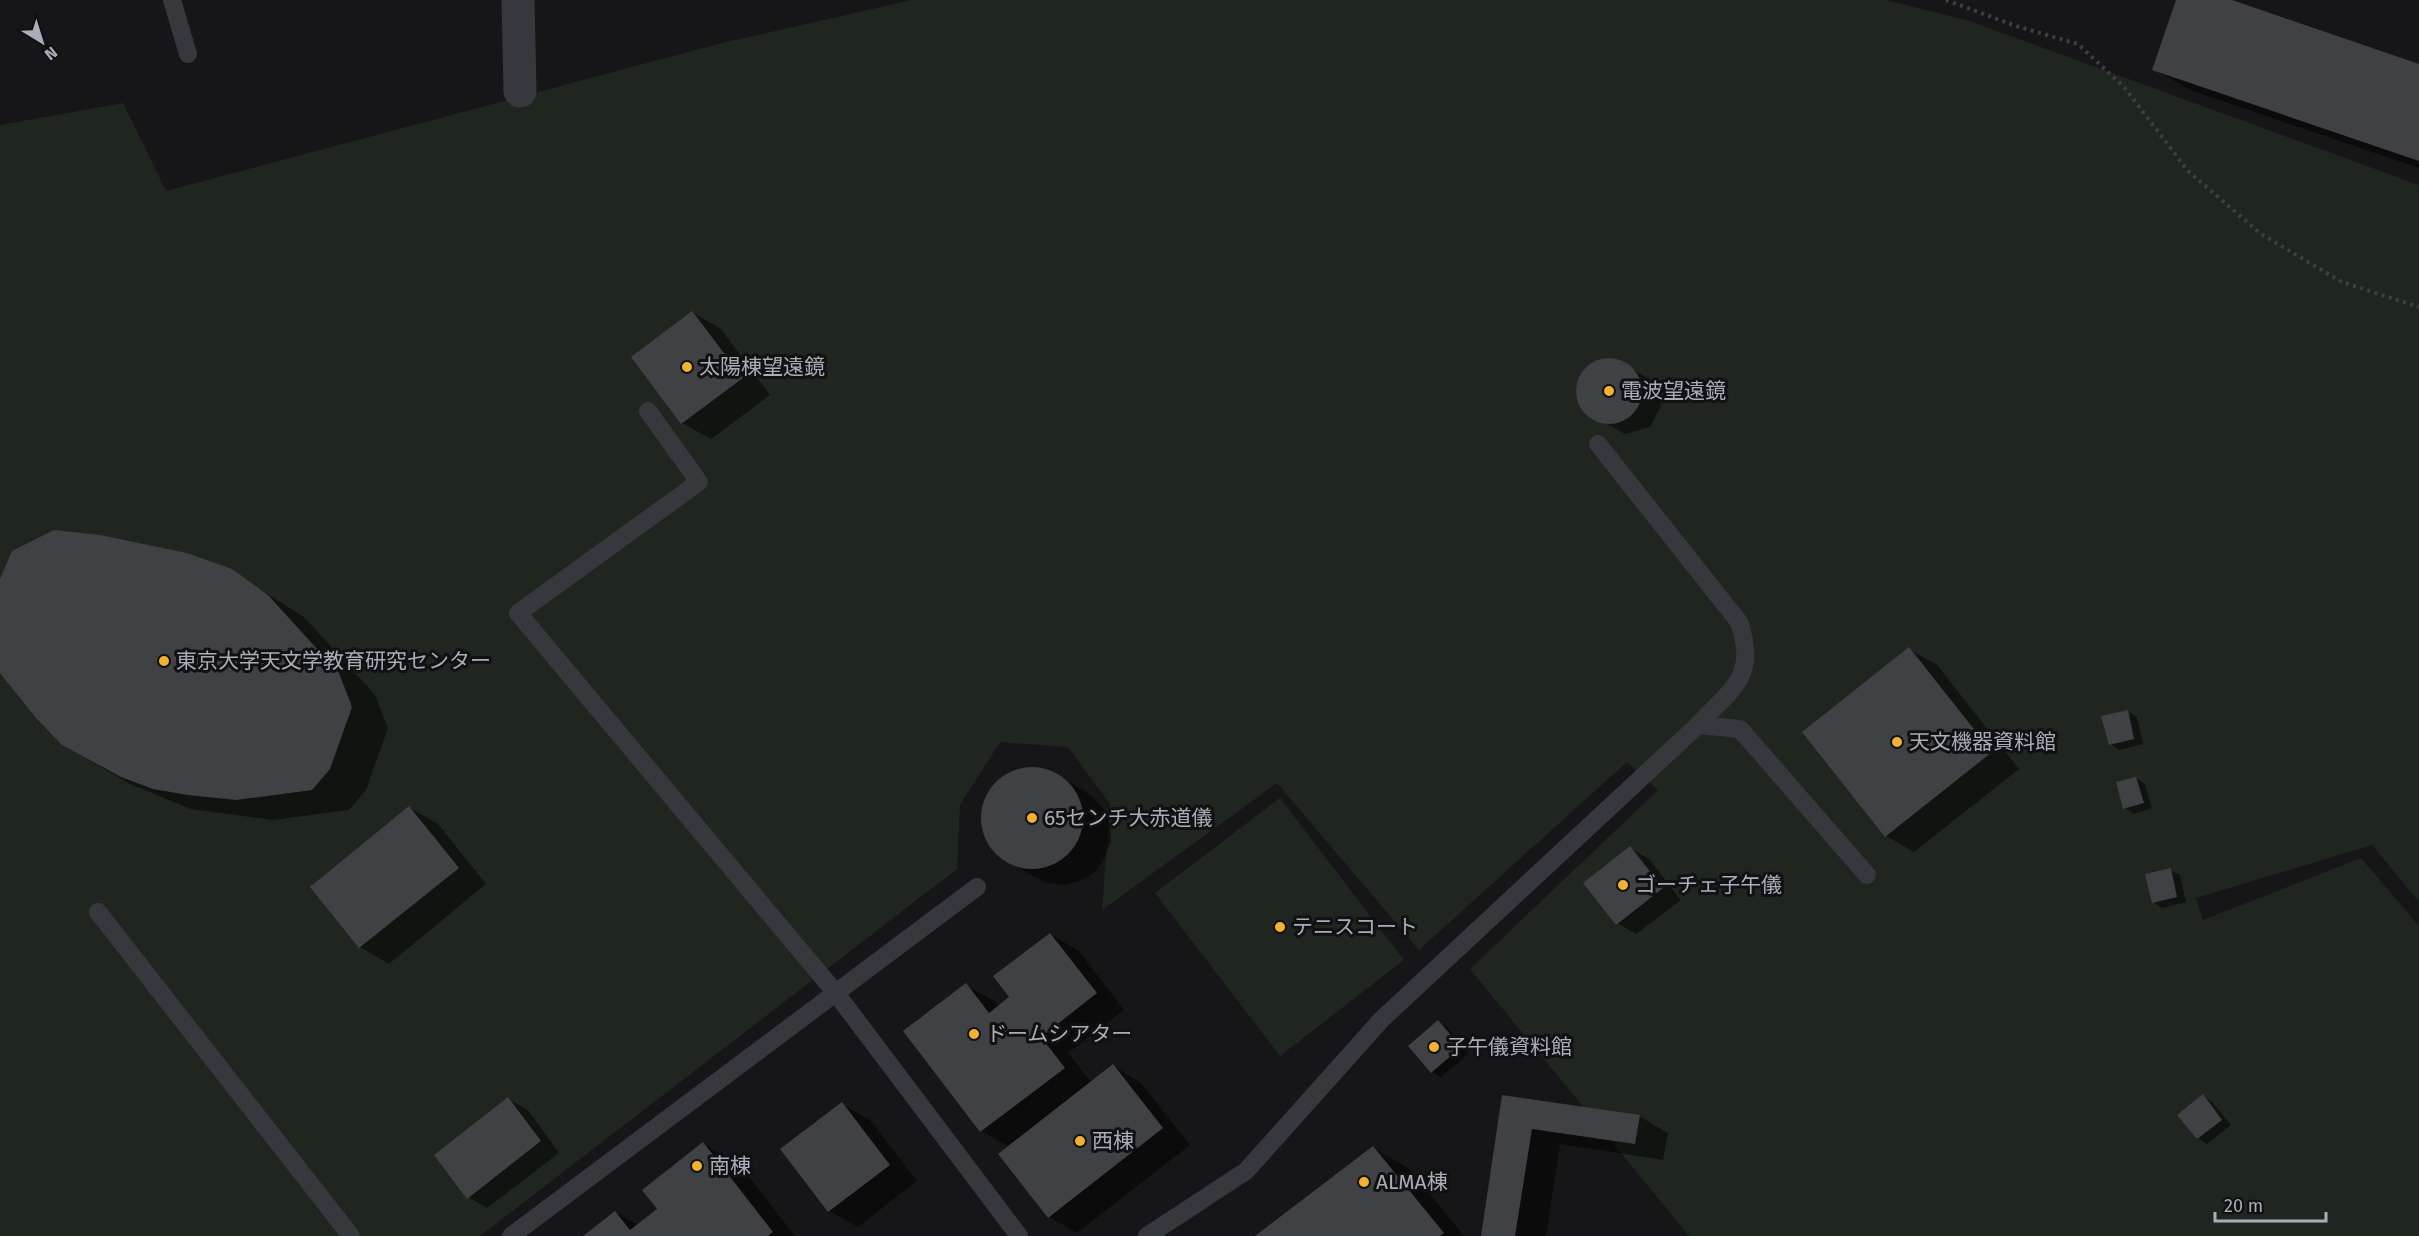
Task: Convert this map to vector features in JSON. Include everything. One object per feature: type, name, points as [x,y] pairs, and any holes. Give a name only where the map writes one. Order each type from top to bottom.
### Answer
[{"type":"street","points":[[518,0],[520,91]]},
{"type":"lane","points":[[172,0],[188,54]]},
{"type":"lane","points":[[648,411],[699,482],[518,613],[835,992],[1019,1236]]},
{"type":"lane","points":[[1147,1236],[1246,1171],[1382,1019],[1698,725],[1743,675],[1747,646],[1739,622],[1598,444]]},
{"type":"lane","points":[[1698,725],[1740,729],[1867,875]]},
{"type":"lane","points":[[511,1236],[977,887]]},
{"type":"lane","points":[[98,912],[351,1236]]},
{"type":"path","points":[[1946,0],[2016,26],[2078,44],[2124,87],[2188,171],[2261,234],[2342,282],[2419,307]]},
{"type":"shaded area","points":[[912,0],[1886,0],[1970,21],[2419,185],[2419,902],[2372,845],[2196,898],[2203,920],[2361,858],[2419,926],[2419,1236],[1689,1236],[1470,969],[1658,790],[1627,762],[1419,950],[1277,783],[1102,910],[1110,804],[1068,747],[1000,742],[960,805],[957,869],[480,1236],[0,1236],[0,125],[123,103],[166,191],[722,43]]},
{"type":"shaded area","name":"テニスコート","points":[[1280,798],[1404,960],[1280,1056],[1155,893]]},
{"type":"building","points":[[2176,0],[2232,0],[2419,64],[2419,161],[2152,70]]},
{"type":"building","name":"太陽棟望遠鏡","points":[[692,311],[743,378],[681,424],[631,357]]},
{"type":"building","name":"電波望遠鏡","points":[[1609,358],[1621,361],[1632,368],[1639,379],[1642,391],[1639,403],[1632,414],[1621,421],[1609,424],[1597,421],[1586,414],[1579,403],[1576,391],[1579,379],[1586,368],[1597,361]]},
{"type":"building","name":"東京大学天文学教育研究センター","points":[[54,530],[100,535],[187,553],[232,569],[268,595],[339,673],[352,707],[330,769],[312,790],[236,800],[153,789],[121,777],[62,745],[36,718],[0,673],[0,579],[12,551]]},
{"type":"building","name":"天文機器資料館","points":[[1909,647],[1992,752],[1885,837],[1802,732]]},
{"type":"building","points":[[2128,710],[2134,739],[2109,745],[2101,716]]},
{"type":"building","name":"65センチ大赤道儀","points":[[1032,767],[1051,771],[1068,782],[1079,799],[1083,818],[1079,837],[1068,854],[1051,865],[1032,869],[1013,865],[996,854],[985,837],[981,818],[985,799],[996,782],[1013,771]]},
{"type":"building","points":[[2136,777],[2144,803],[2123,809],[2116,782]]},
{"type":"building","points":[[409,806],[459,868],[359,948],[310,887]]},
{"type":"building","name":"ゴーチェ子午儀","points":[[1630,846],[1663,888],[1616,925],[1583,883]]},
{"type":"building","points":[[2171,868],[2177,897],[2152,903],[2145,874]]},
{"type":"building","name":"ドームシアター","points":[[1050,933],[1097,993],[1041,1037],[1065,1068],[980,1132],[903,1031],[966,983],[989,1013],[1009,997],[993,976]]},
{"type":"building","name":"子午儀資料館","points":[[1438,1020],[1461,1047],[1431,1073],[1408,1046]]},
{"type":"building","name":"西棟","points":[[1113,1064],[1163,1128],[1048,1218],[998,1154]]},
{"type":"building","points":[[2203,1094],[2222,1120],[2197,1139],[2177,1115]]},
{"type":"building","points":[[1502,1095],[1640,1115],[1635,1144],[1532,1129],[1515,1236],[1481,1236]]},
{"type":"building","points":[[508,1097],[541,1141],[467,1199],[434,1155]]},
{"type":"building","points":[[842,1102],[890,1165],[828,1212],[780,1149]]},
{"type":"building","name":"南棟","points":[[703,1142],[773,1232],[768,1236],[583,1236],[615,1211],[630,1230],[657,1209],[642,1190]]},
{"type":"building","name":"ALMA棟","points":[[1373,1146],[1444,1233],[1440,1236],[1255,1236]]},
{"type":"place","name":"太陽棟望遠鏡","points":[[687,367]]},
{"type":"place","name":"電波望遠鏡","points":[[1609,391]]},
{"type":"place","name":"東京大学天文学教育研究センター","points":[[164,661]]},
{"type":"place","name":"天文機器資料館","points":[[1897,742]]},
{"type":"place","name":"65センチ大赤道儀","points":[[1032,818]]},
{"type":"place","name":"ゴーチェ子午儀","points":[[1623,885]]},
{"type":"place","name":"テニスコート","points":[[1280,927]]},
{"type":"place","name":"ドームシアター","points":[[974,1034]]},
{"type":"place","name":"子午儀資料館","points":[[1434,1047]]},
{"type":"place","name":"西棟","points":[[1080,1141]]},
{"type":"place","name":"南棟","points":[[697,1166]]},
{"type":"place","name":"ALMA棟","points":[[1364,1182]]}]
